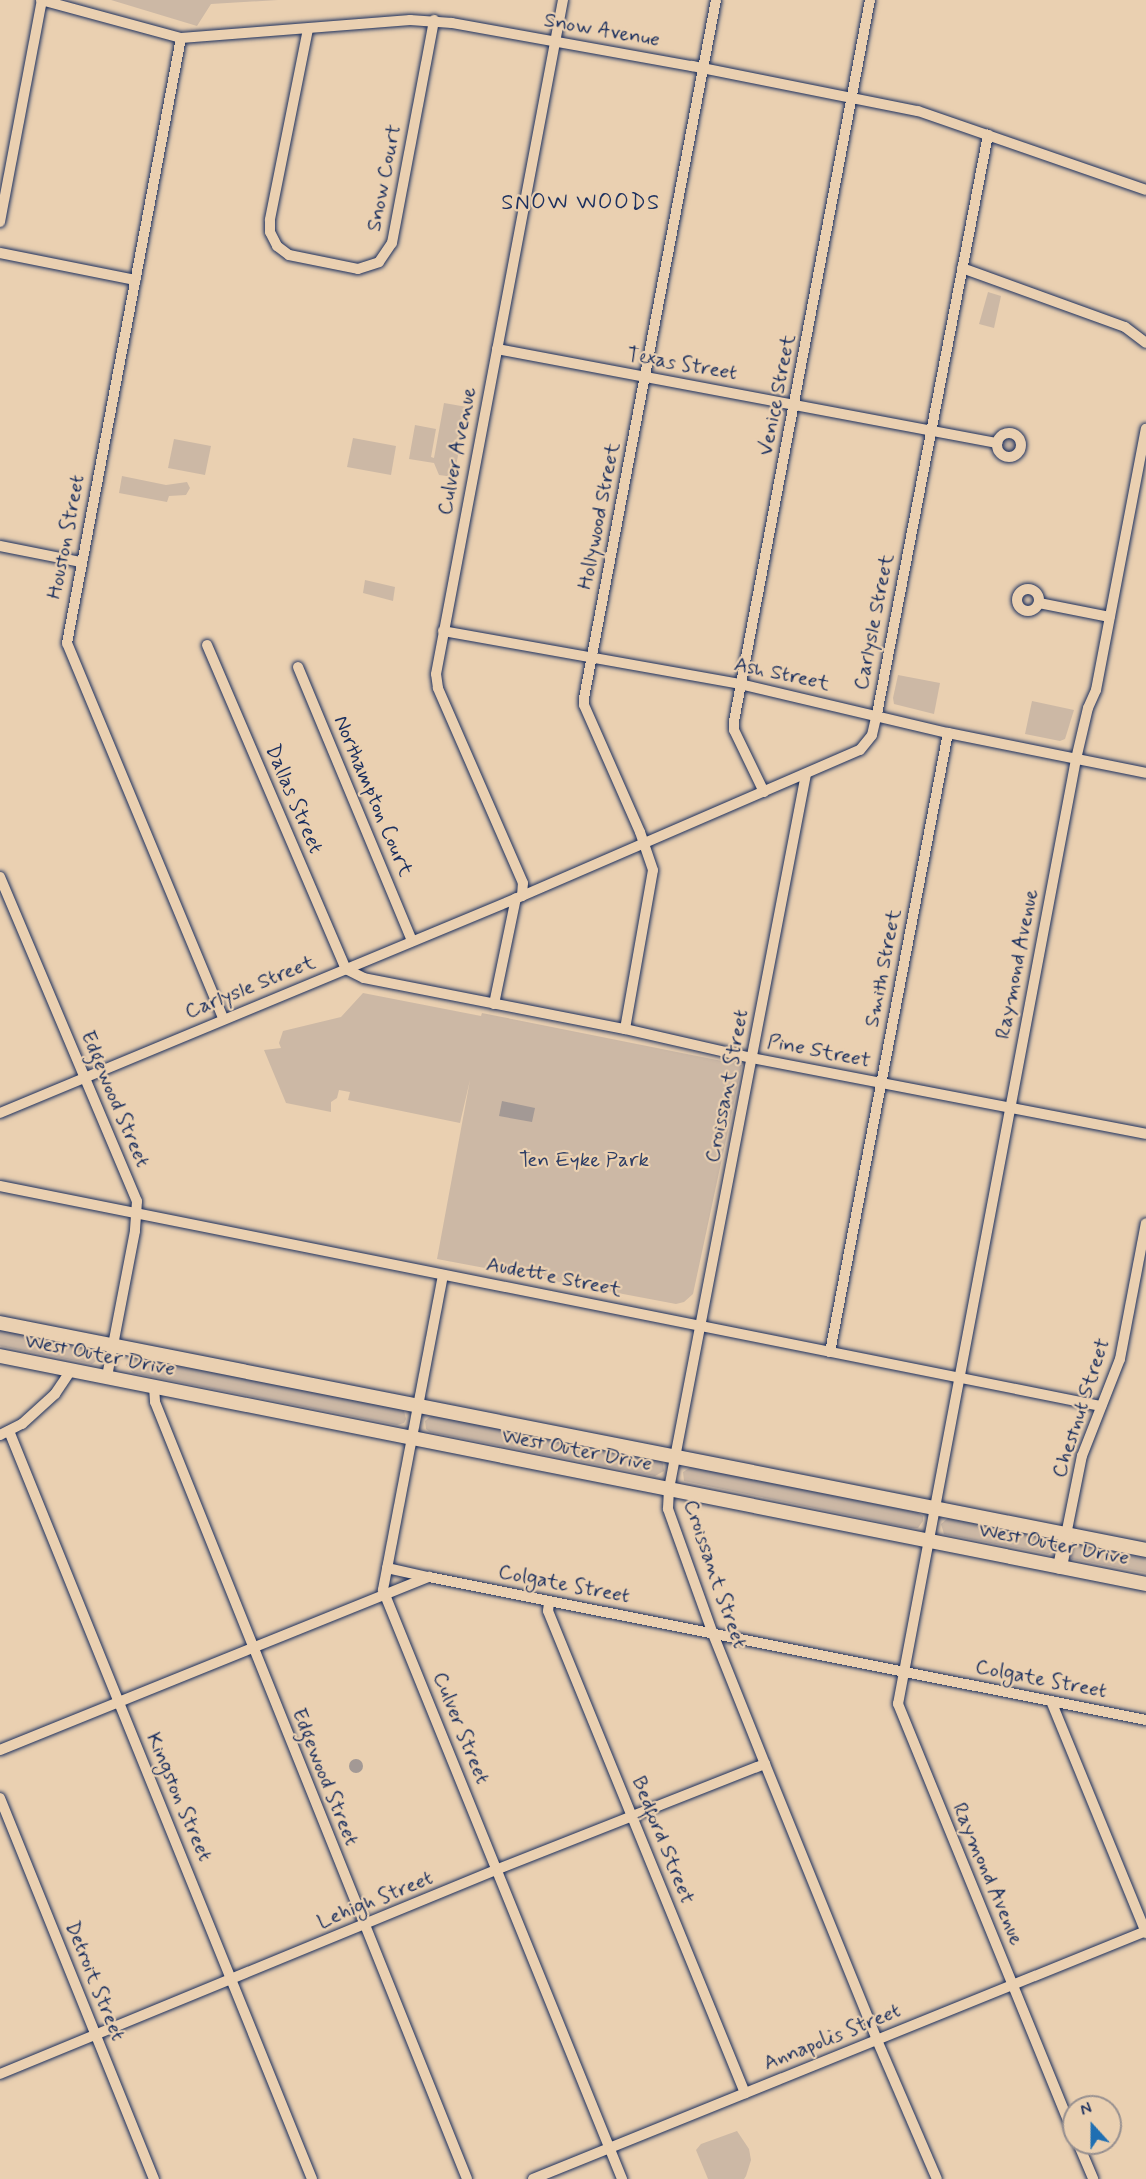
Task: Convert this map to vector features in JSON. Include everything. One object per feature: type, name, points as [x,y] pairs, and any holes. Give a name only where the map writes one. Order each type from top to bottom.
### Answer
[{"type":"main road","name":"West Outer Drive","points":[[0,1323],[1146,1550]]},
{"type":"main road","name":"West Outer Drive","points":[[0,1356],[1146,1584]]},
{"type":"main road","points":[[1060,1567],[1066,1535]]},
{"type":"street","name":"Snow Avenue","points":[[41,0],[181,38],[434,20],[704,68],[918,111],[1146,190]]},
{"type":"street","points":[[0,222],[41,0]]},
{"type":"street","name":"Culver Avenue","points":[[494,1004],[523,883],[438,688],[436,674],[563,0]]},
{"type":"street","name":"Hollywood Street","points":[[625,1029],[653,878],[644,842],[584,705],[716,0]]},
{"type":"street","name":"Venice Street","points":[[764,792],[734,730],[740,684],[870,0]]},
{"type":"street","name":"Snow Court","points":[[308,29],[270,220],[270,232],[277,246],[289,255],[358,269],[379,262],[392,243],[434,20]]},
{"type":"street","name":"Houston Street","points":[[181,38],[67,646],[224,1018]]},
{"type":"street","name":"Carlysle Street","points":[[0,1113],[519,897],[860,750],[872,735],[877,714],[988,135]]},
{"type":"street","points":[[0,254],[135,279]]},
{"type":"street","points":[[962,268],[1125,327],[1146,343]]},
{"type":"street","name":"Texas Street","points":[[497,350],[998,443]]},
{"type":"street","name":"Raymond Avenue","points":[[1062,2106],[898,1707],[902,1672],[1076,759],[1088,708],[1096,690],[1146,429]]},
{"type":"street","points":[[0,546],[81,562]]},
{"type":"street","points":[[1039,603],[1110,617]]},
{"type":"street","name":"Ash Street","points":[[443,631],[740,684],[877,714],[948,733],[1146,773]]},
{"type":"street","name":"Dallas Street","points":[[207,645],[346,969]]},
{"type":"street","name":"Northampton Court","points":[[298,667],[412,941]]},
{"type":"street","name":"Smith Street","points":[[830,1352],[948,733]]},
{"type":"street","name":"Croissant Street","points":[[806,774],[669,1490],[668,1509],[713,1634],[765,1764],[877,2040],[937,2179]]},
{"type":"street","name":"Edgewood Street","points":[[0,877],[137,1201],[137,1212],[107,1377]]},
{"type":"street","name":"Pine Street","points":[[346,969],[364,978],[625,1029],[752,1058],[1146,1134]]},
{"type":"street","name":"Audette Street","points":[[0,1186],[1101,1406]]},
{"type":"street","name":"Chestnut Street","points":[[1066,1535],[1082,1456],[1120,1359],[1146,1223]]},
{"type":"street","name":"Culver Street","points":[[443,1275],[383,1590],[622,2179]]},
{"type":"street","points":[[4,1433],[22,1424],[55,1394],[71,1370]]},
{"type":"street","name":"Edgewood Street","points":[[154,1387],[155,1402],[253,1650],[467,2179]]},
{"type":"street","name":"Kingston Street","points":[[4,1433],[233,1979],[312,2179]]},
{"type":"street","name":"Colgate Street","points":[[387,1568],[1146,1720]]},
{"type":"street","points":[[0,1750],[253,1650],[429,1577]]},
{"type":"street","name":"Bedford Street","points":[[549,1602],[548,1611],[745,2093]]},
{"type":"street","points":[[1051,1701],[1146,1932]]},
{"type":"street","name":"Lehigh Street","points":[[0,2073],[498,1869],[633,1818],[765,1764]]},
{"type":"street","name":"Detroit Street","points":[[0,1798],[154,2179]]},
{"type":"street","name":"Annapolis Street","points":[[533,2179],[1146,1932]]},
{"type":"street","points":[[1083,2155],[1094,2179]]},
{"type":"green space","points":[[111,0],[278,0],[211,4],[197,26]]},
{"type":"green space","points":[[988,292],[1001,296],[994,328],[979,324]]},
{"type":"green space","points":[[444,403],[467,407],[454,477],[439,475],[434,463],[409,459],[415,425],[436,429],[431,457],[434,458]]},
{"type":"green space","points":[[353,438],[396,446],[391,475],[347,467]]},
{"type":"green space","points":[[1009,438],[1014,440],[1016,445],[1014,450],[1009,452],[1004,450],[1002,445],[1004,440]]},
{"type":"green space","points":[[174,439],[211,446],[205,475],[168,468]]},
{"type":"green space","points":[[122,476],[166,485],[187,482],[190,488],[186,495],[169,496],[167,502],[119,493]]},
{"type":"green space","points":[[365,580],[395,587],[393,601],[363,593]]},
{"type":"green space","points":[[898,675],[940,683],[934,714],[894,704],[893,698]]},
{"type":"green space","points":[[1032,701],[1074,710],[1065,739],[1060,741],[1025,734]]},
{"type":"green space","name":"Ten Eyke Park","points":[[363,993],[481,1016],[482,1013],[742,1065],[693,1294],[684,1302],[676,1304],[437,1259],[470,1080],[460,1123],[348,1100],[350,1092],[339,1090],[337,1098],[331,1102],[331,1112],[286,1103],[264,1050],[281,1048],[279,1043],[283,1031],[341,1017]]},
{"type":"green space","points":[[0,1329],[94,1348],[100,1358],[92,1364],[0,1346]]},
{"type":"green space","points":[[133,1357],[399,1409],[404,1411],[406,1419],[404,1423],[397,1425],[133,1373],[126,1365]]},
{"type":"green space","points":[[432,1415],[659,1460],[663,1463],[664,1471],[655,1476],[430,1432],[426,1429],[425,1421]]},
{"type":"green space","points":[[691,1467],[916,1512],[923,1516],[923,1521],[918,1528],[911,1528],[684,1481],[683,1472]]},
{"type":"green space","points":[[948,1518],[1052,1539],[1057,1544],[1056,1549],[1048,1554],[944,1534],[941,1524]]},
{"type":"green space","points":[[1075,1544],[1146,1557],[1146,1573],[1072,1559],[1070,1552]]},
{"type":"green space","points":[[737,2131],[749,2149],[751,2160],[746,2176],[744,2179],[708,2179],[696,2150],[701,2144]]},
{"type":"shaded area","points":[[502,1101],[535,1108],[532,1122],[499,1116]]},
{"type":"shaded area","points":[[356,1759],[361,1761],[363,1766],[361,1771],[356,1773],[351,1771],[349,1766],[351,1761]]},
{"type":"district","name":"SNOW WOODS","points":[[581,204]]}]
